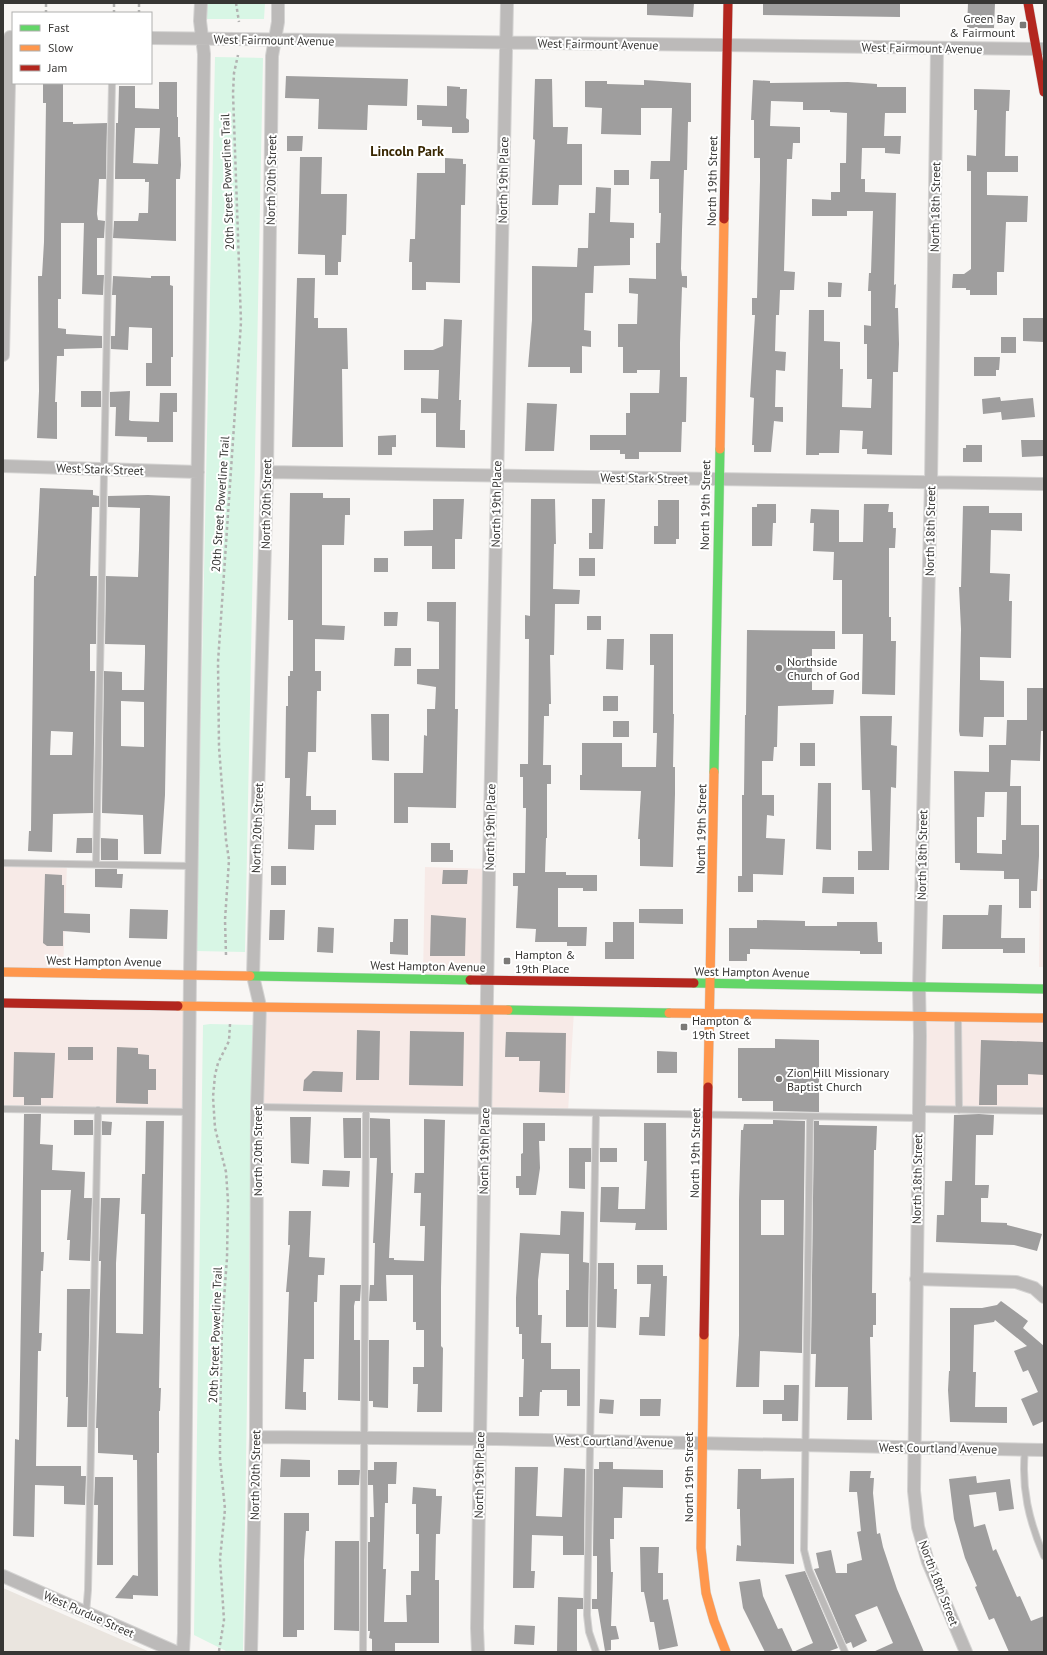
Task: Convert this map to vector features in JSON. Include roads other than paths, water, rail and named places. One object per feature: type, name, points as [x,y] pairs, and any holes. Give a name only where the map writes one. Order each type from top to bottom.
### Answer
[{"type":"main road","name":"North 19th Street","points":[[726,1652],[710,1612],[700,1561],[700,1443],[711,983],[718,479],[728,3]]},
{"type":"main road","points":[[1028,3],[1040,49],[1044,92]]},
{"type":"main road","name":"West Hampton Avenue","points":[[3,972],[1044,989]]},
{"type":"main road","points":[[3,1003],[1044,1018]]},
{"type":"street","points":[[182,1652],[185,1617],[190,974],[203,39],[200,21],[201,3]]},
{"type":"street","name":"North 20th Street","points":[[251,1652],[256,1436],[257,1107],[260,1006],[254,976],[267,472],[272,56],[278,3]]},
{"type":"street","name":"North 19th Place","points":[[478,1652],[479,1439],[486,1010],[507,3]]},
{"type":"street","points":[[3,355],[9,37]]},
{"type":"street","name":"West Fairmount Avenue","points":[[152,38],[937,49],[1040,49]]},
{"type":"street","name":"North 18th Street","points":[[937,49],[931,482],[919,987],[920,1016],[914,1491],[918,1527],[928,1562],[966,1652]]},
{"type":"street","name":"West Stark Street","points":[[3,466],[198,472]]},
{"type":"street","name":"West Stark Street","points":[[267,472],[1044,484]]},
{"type":"street","points":[[916,1279],[1016,1282],[1034,1288],[1044,1297]]},
{"type":"street","name":"West Courtland Avenue","points":[[256,1436],[1044,1450]]},
{"type":"street","name":"West Purdue Street","points":[[3,1576],[176,1652]]},
{"type":"lane","points":[[96,864],[112,84]]},
{"type":"lane","points":[[3,863],[192,866]]},
{"type":"lane","points":[[958,1017],[959,1110]]},
{"type":"lane","points":[[257,1107],[810,1117],[918,1114],[959,1110],[1044,1111]]},
{"type":"lane","points":[[3,1109],[189,1112]]},
{"type":"lane","points":[[363,1652],[366,1109]]},
{"type":"lane","points":[[86,1613],[88,1582],[98,1110]]},
{"type":"lane","points":[[596,1113],[587,1615],[589,1632],[596,1652]]},
{"type":"lane","points":[[810,1117],[804,1550],[809,1570],[845,1652]]},
{"type":"lane","points":[[1025,1450],[1023,1484],[1026,1503],[1031,1523],[1044,1556]]},
{"type":"place","name":"Green Bay & Fairmount","points":[[1023,25]]},
{"type":"place","name":"Northside Church of God","points":[[779,668]]},
{"type":"place","name":"Hampton & 19th Place","points":[[507,961]]},
{"type":"place","name":"Hampton & 19th Street","points":[[684,1027]]},
{"type":"place","name":"Zion Hill Missionary Baptist Church","points":[[779,1079]]},
{"type":"district","name":"Lincoln Park","points":[[407,151]]}]
